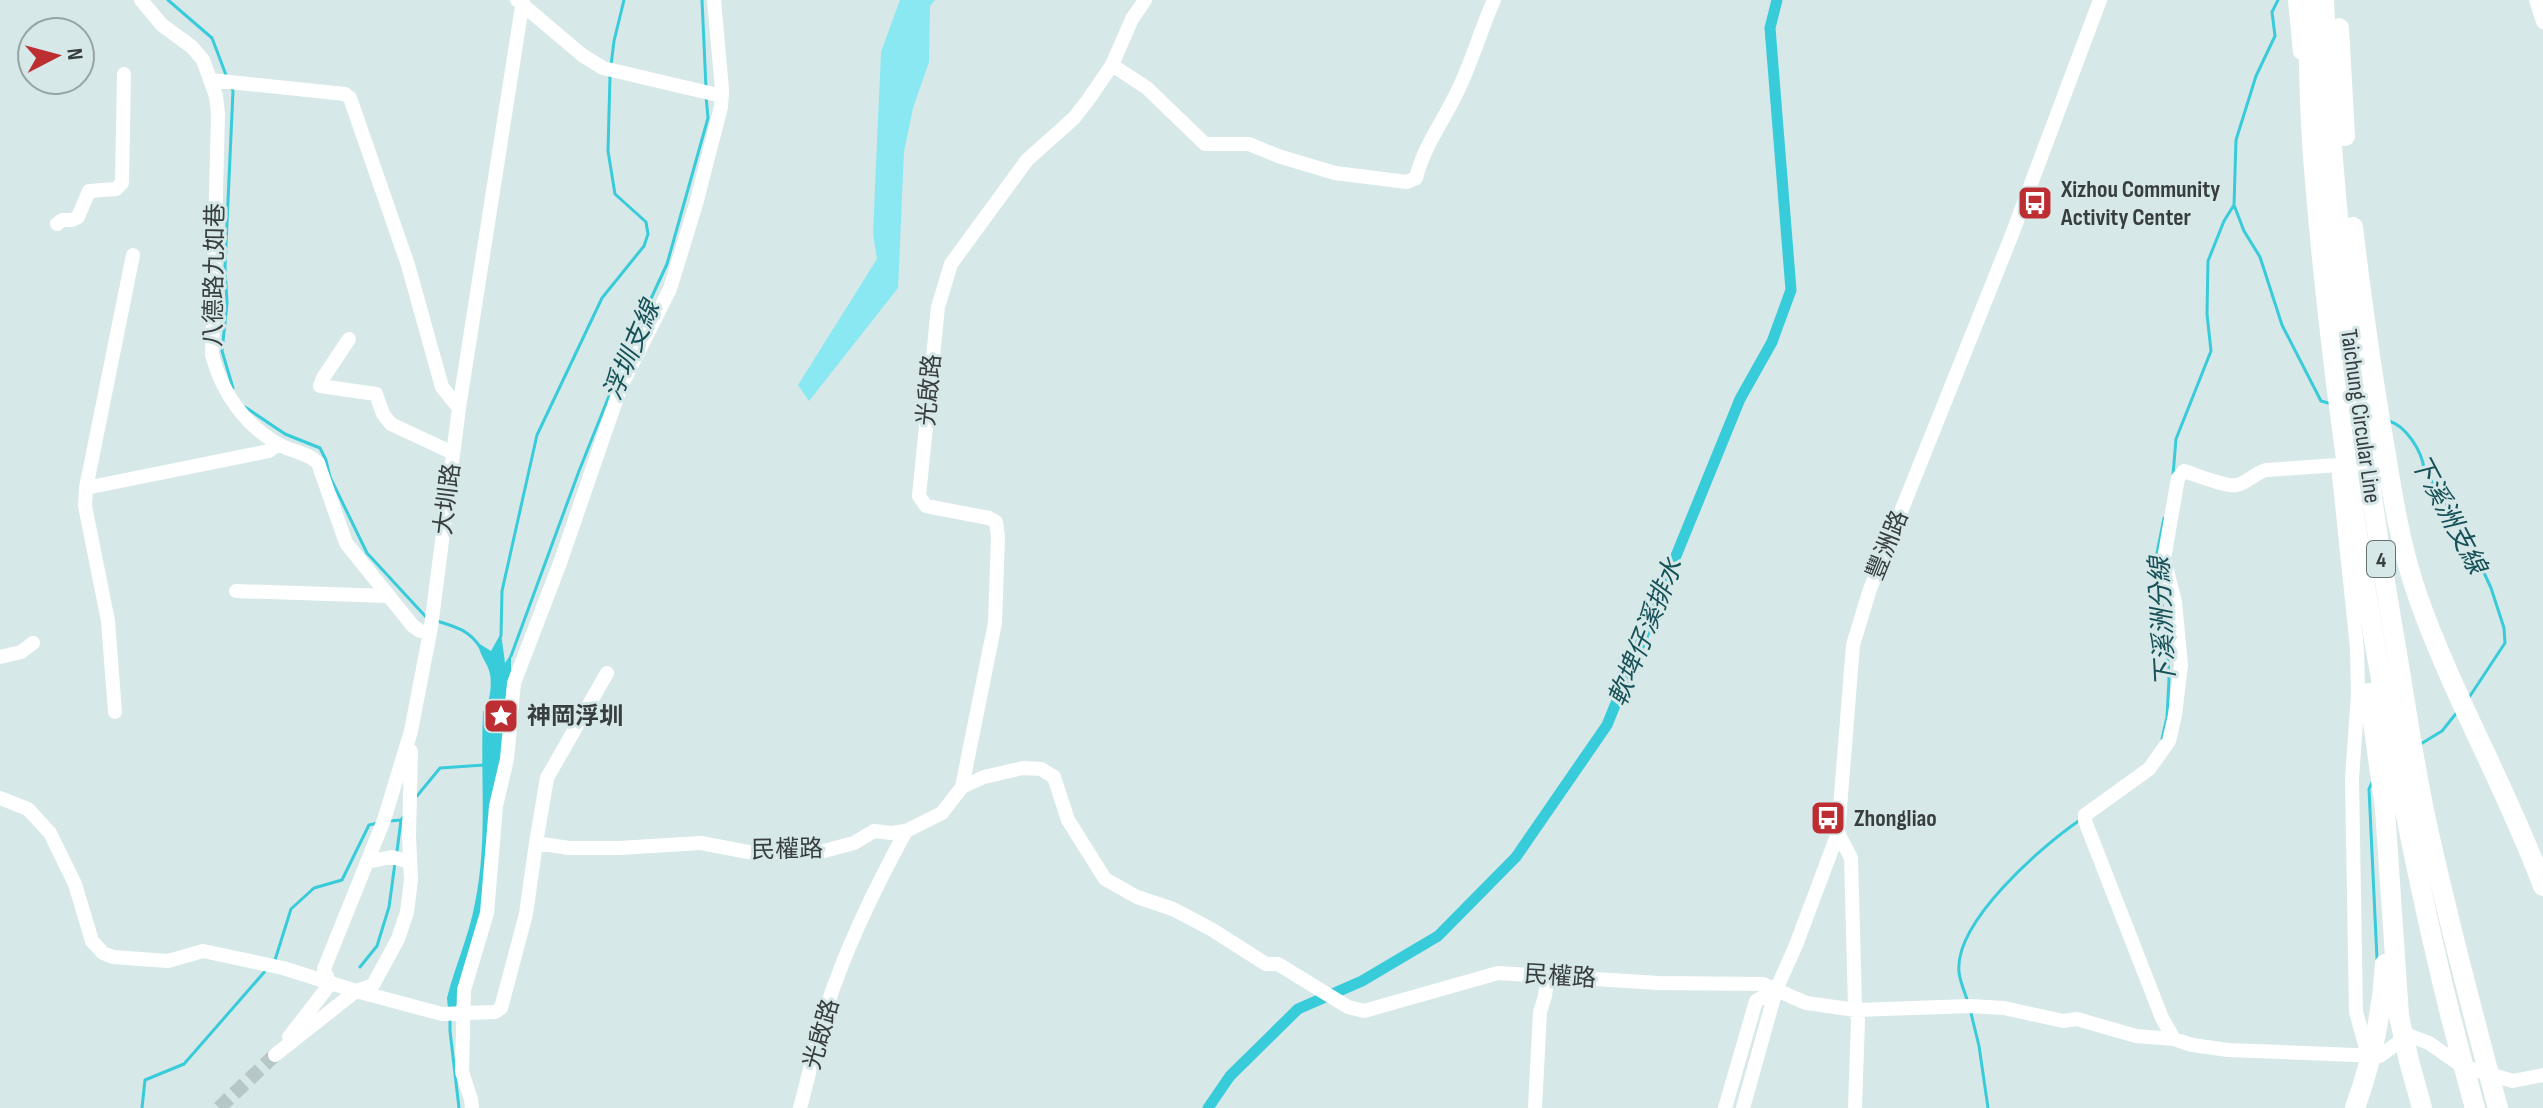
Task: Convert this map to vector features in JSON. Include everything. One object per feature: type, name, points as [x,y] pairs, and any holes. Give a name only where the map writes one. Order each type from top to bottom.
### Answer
[{"type":"highway","points":[[2296,0],[2304,151],[2335,474],[2378,746],[2399,1016],[2422,1108]]},
{"type":"highway","name":"Taichung Circular Line","points":[[2307,0],[2314,171],[2357,547],[2406,819],[2459,1053],[2475,1108]]},
{"type":"highway","name":"Taichung Circular Line","points":[[2324,0],[2327,88],[2351,353],[2380,551],[2424,812],[2498,1108]]},
{"type":"highway","points":[[2337,0],[2349,190],[2367,345],[2399,531],[2417,595],[2445,666],[2525,838],[2543,886]]},
{"type":"highway","points":[[2486,752],[2543,843]]},
{"type":"highway","points":[[2355,1108],[2381,1013],[2388,864]]},
{"type":"street","name":"八德路九如巷","points":[[141,0],[162,25],[198,52],[223,83],[218,114],[212,355],[222,385],[236,408],[278,444],[311,457],[318,463],[346,543],[413,626],[420,631],[431,624]]},
{"type":"street","points":[[472,1108],[462,1072],[454,1014],[487,913],[496,806],[507,759],[516,675],[560,563],[621,386],[670,289],[707,163],[714,0]]},
{"type":"street","name":"光啟路","points":[[962,787],[995,623],[998,537],[996,522],[989,518],[926,506],[919,496],[938,307],[951,264],[1027,160],[1074,118],[1112,65],[1132,19],[1145,0]]},
{"type":"street","points":[[1112,65],[1147,88],[1205,144],[1249,144],[1335,173],[1407,182],[1416,178],[1423,154],[1459,89],[1494,0]]},
{"type":"street","name":"豐洲路","points":[[1743,1108],[1776,990],[1838,833],[1853,645],[1870,589],[2011,237],[2100,0]]},
{"type":"street","points":[[2296,0],[2357,648],[2358,693],[2352,779],[2356,1012],[2368,1055],[2380,1056],[2408,1035],[2429,1043],[2462,1066],[2513,1081],[2543,1075]]},
{"type":"street","points":[[2536,0],[2543,22]]},
{"type":"street","points":[[521,1],[582,55],[611,70],[712,93]]},
{"type":"street","name":"大圳路","points":[[330,984],[324,969],[382,824],[411,731],[431,624],[459,408],[521,1]]},
{"type":"street","points":[[57,224],[78,217],[89,191],[116,189],[122,183],[124,74]]},
{"type":"street","points":[[223,83],[345,94],[350,98],[408,265],[442,387],[459,408]]},
{"type":"street","points":[[115,712],[108,621],[85,506],[133,255]]},
{"type":"street","points":[[349,339],[320,386],[376,394],[383,414],[391,424],[453,453]]},
{"type":"street","points":[[86,488],[269,451],[278,444]]},
{"type":"street","points":[[2174,1039],[2156,1003],[2085,815],[2149,769],[2169,741],[2181,665],[2175,602],[2164,559],[2178,478],[2184,471],[2240,485],[2257,472],[2266,470],[2338,465]]},
{"type":"street","points":[[236,591],[388,596]]},
{"type":"street","points":[[0,657],[21,652],[33,643]]},
{"type":"street","points":[[0,798],[28,809],[50,833],[75,884],[92,941],[103,953],[113,957],[168,961],[203,951],[283,968],[356,991],[454,1014],[495,1012],[501,1008],[526,914],[547,778],[607,673]]},
{"type":"street","points":[[330,984],[275,1055],[356,991],[373,985],[398,939],[407,912],[401,860],[410,806],[411,731]]},
{"type":"street","name":"民權路","points":[[536,843],[569,848],[619,848],[701,843],[748,852],[820,852],[854,843],[874,831],[906,831],[942,813],[962,787],[984,777],[1023,768],[1041,769],[1054,777],[1068,820],[1105,879],[1137,897],[1173,909],[1266,964],[1278,964],[1348,1007],[1364,1011],[1498,973],[1659,983],[1763,984],[1806,1003],[1856,1010],[1988,1007],[2063,1021],[2077,1019],[2136,1036],[2174,1039],[2228,1050],[2368,1055]]},
{"type":"street","name":"光啟路","points":[[800,1108],[828,1005],[842,967],[886,867],[906,831]]},
{"type":"street","points":[[1838,833],[1851,858],[1858,1020],[1855,1108]]},
{"type":"street","points":[[367,862],[401,860]]},
{"type":"street","points":[[1535,1108],[1540,1012],[1548,975]]},
{"type":"street","points":[[1725,1108],[1756,1001],[1776,990]]},
{"type":"shaded area","points":[[900,0],[935,0],[930,6],[929,62],[913,108],[904,152],[898,288],[809,401],[798,385],[877,259],[873,234],[881,52]]},
{"type":"shaded area","points":[[501,633],[505,663],[511,654],[511,671],[487,910],[455,1010],[448,1009],[447,998],[472,915],[481,856],[483,712],[491,683],[478,643],[491,651]]},
{"type":"waterway","points":[[168,0],[212,38],[226,75]]},
{"type":"waterway","points":[[611,65],[624,0]]},
{"type":"waterway","name":"浮圳支線","points":[[702,0],[706,88]]},
{"type":"waterway","name":"軟埤仔溪排水","points":[[1208,1108],[1230,1076],[1298,1009],[1362,981],[1438,936],[1516,857],[1607,725],[1740,399],[1772,342],[1791,290],[1770,28],[1777,0]]},
{"type":"waterway","name":"下溪洲支線","points":[[2278,0],[2272,12],[2275,36],[2256,76],[2236,140],[2234,205],[2244,231],[2260,257],[2282,325],[2321,401],[2332,404]]},
{"type":"waterway","points":[[501,636],[502,591],[537,435],[602,298],[644,246],[648,234],[646,222],[615,194],[608,151],[610,76]]},
{"type":"waterway","points":[[231,86],[225,267],[227,303],[222,351],[233,388]]},
{"type":"waterway","name":"浮圳支線","points":[[511,656],[579,471],[629,346],[667,264],[708,118],[706,96]]},
{"type":"waterway","name":"下溪洲分線","points":[[2173,475],[2176,439],[2211,351],[2207,314],[2208,261],[2234,205]]},
{"type":"waterway","points":[[245,407],[285,434],[320,448],[330,477],[367,553],[426,617]]},
{"type":"waterway","name":"下溪洲支線","points":[[2389,421],[2412,440],[2424,469],[2468,538],[2491,588],[2504,628],[2505,643],[2468,699]]},
{"type":"waterway","name":"下溪洲分線","points":[[2162,739],[2167,717],[2169,679],[2166,623],[2154,568],[2164,518]]},
{"type":"waterway","points":[[437,621],[467,633],[480,647]]},
{"type":"waterway","name":"下溪洲支線","points":[[2419,745],[2442,731],[2458,711]]},
{"type":"waterway","points":[[417,796],[440,768],[484,765]]},
{"type":"waterway","name":"下溪洲支線","points":[[2373,780],[2369,789],[2377,959]]},
{"type":"waterway","points":[[390,821],[401,820],[404,816]]},
{"type":"waterway","points":[[397,851],[401,820]]},
{"type":"waterway","name":"下溪洲分線","points":[[1968,1002],[1959,972],[1961,952],[1970,931],[2003,887],[2044,848],[2080,820]]},
{"type":"waterway","points":[[275,960],[291,909],[314,888],[342,880],[369,825],[378,823]]},
{"type":"waterway","points":[[360,967],[377,946],[389,907],[395,863]]},
{"type":"waterway","points":[[142,1108],[145,1080],[184,1064],[267,969]]},
{"type":"waterway","name":"下溪洲分線","points":[[1970,1009],[1988,1108]]},
{"type":"waterway","points":[[450,1017],[459,1108]]},
{"type":"tunnel","points":[[219,1108],[275,1055]]},
{"type":"place","name":"Xizhou Community Activity Center","points":[[2035,203]]},
{"type":"place","name":"神岡浮圳","points":[[501,716]]},
{"type":"place","name":"Zhongliao","points":[[1828,818]]}]
